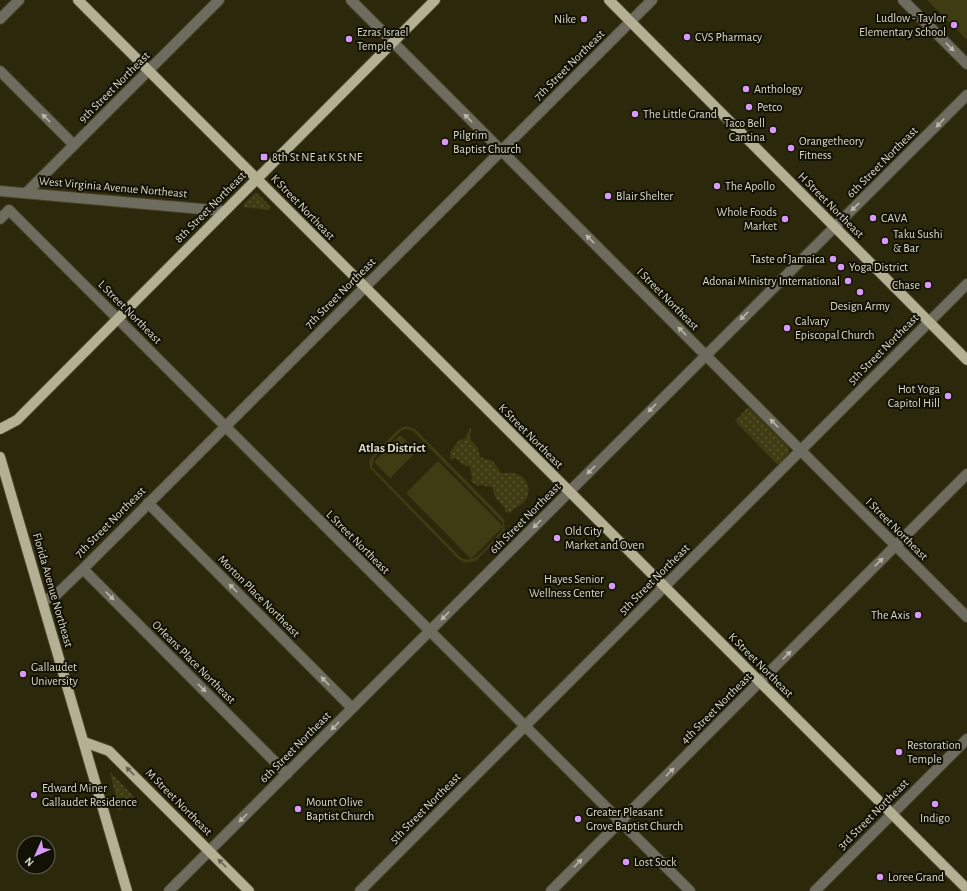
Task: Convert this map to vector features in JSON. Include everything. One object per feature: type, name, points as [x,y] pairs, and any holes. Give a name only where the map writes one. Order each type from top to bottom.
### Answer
[{"type":"main road","name":"K Street Northeast","points":[[78,0],[257,178],[364,288],[967,889]]},
{"type":"main road","name":"8th Street Northeast","points":[[0,429],[17,420],[435,0]]},
{"type":"main road","name":"H Street Northeast","points":[[609,0],[967,360]]},
{"type":"main road","name":"Florida Avenue Northeast","points":[[0,457],[127,891]]},
{"type":"main road","name":"M Street Northeast","points":[[84,742],[109,751],[249,891]]},
{"type":"street","points":[[0,19],[19,0]]},
{"type":"street","name":"9th Street Northeast","points":[[27,192],[219,0]]},
{"type":"street","name":"I Street Northeast","points":[[351,0],[967,617]]},
{"type":"street","name":"7th Street Northeast","points":[[43,601],[57,594],[83,569],[652,0]]},
{"type":"street","points":[[903,0],[967,64]]},
{"type":"street","points":[[0,71],[74,145]]},
{"type":"street","name":"6th Street Northeast","points":[[169,891],[967,96]]},
{"type":"street","name":"West Virginia Avenue Northeast","points":[[0,191],[27,192],[224,211]]},
{"type":"street","name":"L Street Northeast","points":[[0,219],[9,210],[620,821],[686,890]]},
{"type":"street","name":"5th Street Northeast","points":[[360,891],[967,284]]},
{"type":"street","name":"4th Street Northeast","points":[[550,891],[967,474]]},
{"type":"street","name":"Morton Place Northeast","points":[[148,503],[352,708]]},
{"type":"street","name":"Orleans Place Northeast","points":[[83,569],[286,774]]},
{"type":"street","name":"3rd Street Northeast","points":[[815,891],[967,738]]},
{"type":"shaded area","name":"Ludlow - Taylor Elementary School","points":[[927,0],[967,0],[967,40]]},
{"type":"shaded area","points":[[255,193],[257,193],[270,206],[270,210],[244,207],[244,204]]},
{"type":"shaded area","points":[[748,407],[789,448],[789,453],[778,465],[735,421]]},
{"type":"shaded area","points":[[406,426],[415,429],[504,519],[505,531],[476,561],[466,563],[458,559],[370,468],[369,461],[372,456],[399,429]],"holes":[[[407,429],[413,431],[503,523],[503,526],[438,461],[406,493],[471,559],[460,557],[372,467],[374,458],[402,430]],[[503,527],[501,532],[487,547],[471,559]]]},
{"type":"shaded area","points":[[471,427],[470,439],[478,448],[480,457],[493,461],[501,473],[517,474],[527,483],[529,491],[526,500],[510,513],[505,512],[505,508],[496,499],[492,487],[477,486],[471,481],[472,478],[470,467],[462,464],[455,458],[451,460],[450,452],[459,440],[465,438]]},
{"type":"shaded area","points":[[400,435],[417,451],[390,478],[374,462]]},
{"type":"shaded area","points":[[110,772],[134,797],[119,811]]},
{"type":"place","name":"Nike","points":[[584,19]]},
{"type":"place","name":"Ludlow - Taylor Elementary School","points":[[954,25]]},
{"type":"place","name":"CVS Pharmacy","points":[[687,37]]},
{"type":"place","name":"Ezras Israel Temple","points":[[349,39]]},
{"type":"place","name":"Anthology","points":[[746,89]]},
{"type":"place","name":"Petco","points":[[749,107]]},
{"type":"place","name":"The Little Grand","points":[[635,114]]},
{"type":"place","name":"Taco Bell Cantina","points":[[773,130]]},
{"type":"place","name":"Pilgrim Baptist Church","points":[[445,142]]},
{"type":"place","name":"Orangetheory Fitness","points":[[791,148]]},
{"type":"place","name":"8th St NE at K St NE","points":[[264,157]]},
{"type":"place","name":"The Apollo","points":[[717,186]]},
{"type":"place","name":"Blair Shelter","points":[[608,196]]},
{"type":"place","name":"CAVA","points":[[873,218]]},
{"type":"place","name":"Whole Foods Market","points":[[785,219]]},
{"type":"place","name":"Taku Sushi & Bar","points":[[885,241]]},
{"type":"place","name":"Taste of Jamaica","points":[[833,259]]},
{"type":"place","name":"Yoga District","points":[[841,267]]},
{"type":"place","name":"Adonai Ministry International","points":[[848,281]]},
{"type":"place","name":"Chase","points":[[928,285]]},
{"type":"place","name":"Design Army","points":[[860,292]]},
{"type":"place","name":"Calvary Episcopal Church","points":[[787,328]]},
{"type":"place","name":"Hot Yoga Capitol Hill","points":[[948,396]]},
{"type":"place","name":"Old City Market and Oven","points":[[557,538]]},
{"type":"place","name":"Hayes Senior Wellness Center","points":[[612,586]]},
{"type":"place","name":"The Axis","points":[[918,615]]},
{"type":"place","name":"Gallaudet University","points":[[23,674]]},
{"type":"place","name":"Restoration Temple","points":[[899,752]]},
{"type":"place","name":"Edward Miner Gallaudet Residence","points":[[34,795]]},
{"type":"place","name":"Indigo","points":[[935,804]]},
{"type":"place","name":"Mount Olive Baptist Church","points":[[298,809]]},
{"type":"place","name":"Greater Pleasant Grove Baptist Church","points":[[578,819]]},
{"type":"place","name":"Lost Sock","points":[[626,862]]},
{"type":"place","name":"Loree Grand","points":[[880,877]]},
{"type":"district","name":"Atlas District","points":[[392,447]]}]
